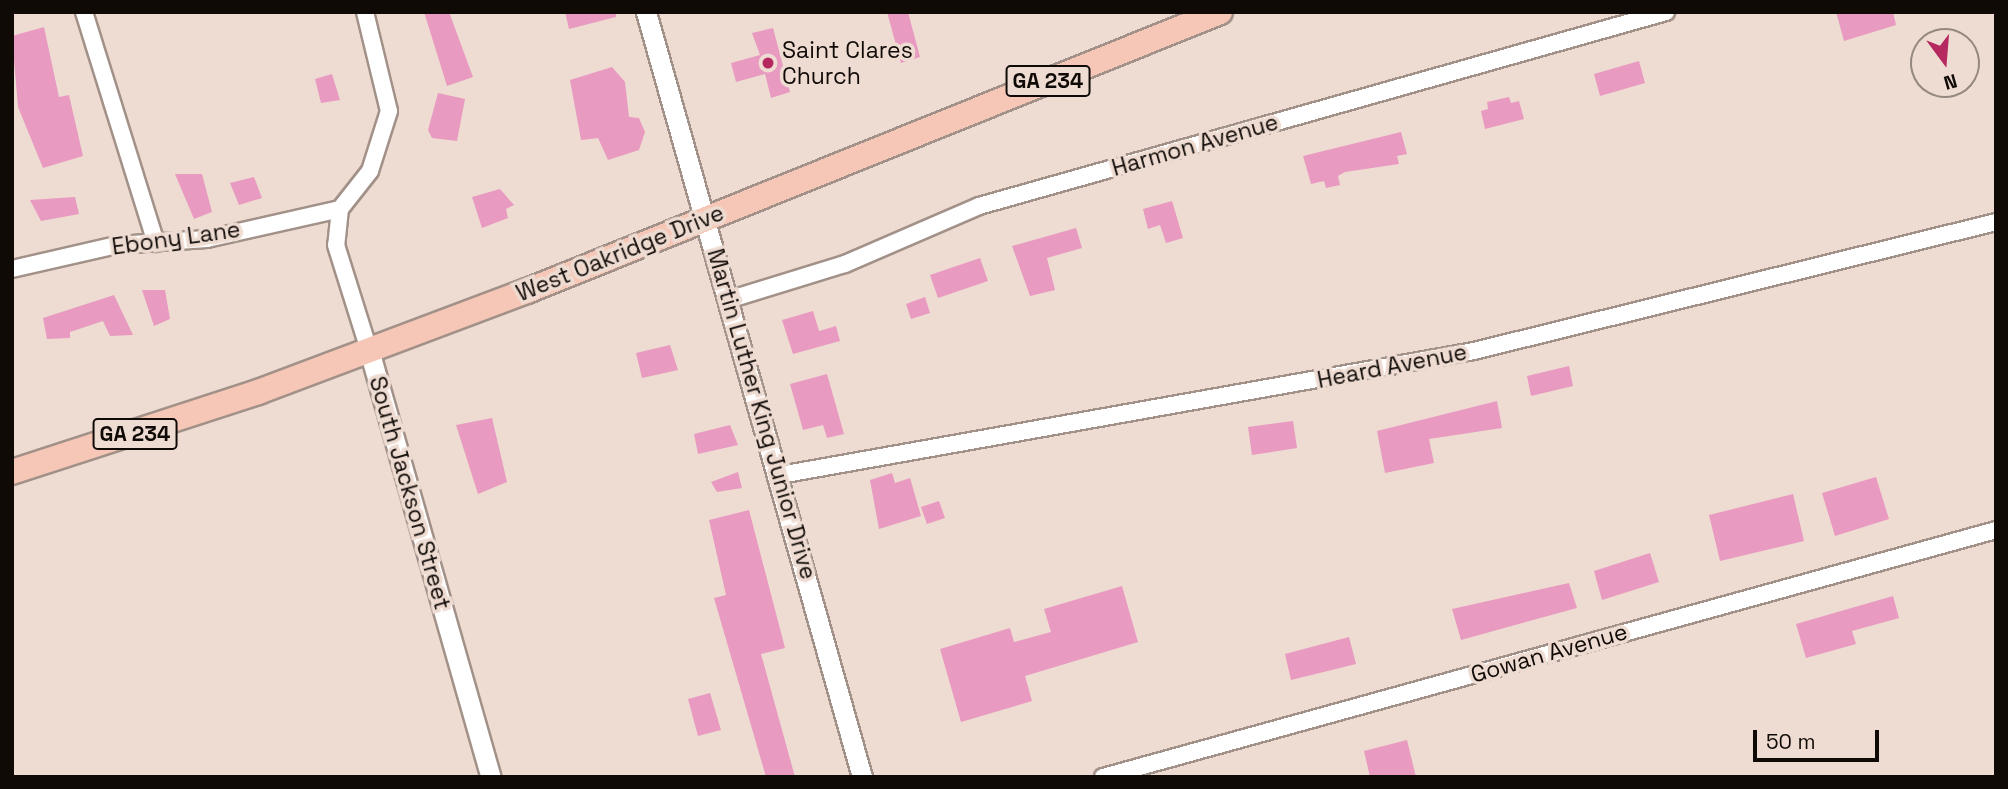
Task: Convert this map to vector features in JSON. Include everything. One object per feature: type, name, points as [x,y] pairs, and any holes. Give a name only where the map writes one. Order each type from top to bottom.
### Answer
[{"type":"main road","name":"West Oakridge Drive","points":[[12,472],[369,350],[1220,12]]},
{"type":"street","points":[[85,12],[156,243]]},
{"type":"street","points":[[340,209],[370,171],[389,111],[365,12]]},
{"type":"street","name":"Martin Luther King Junior Drive","points":[[646,12],[732,299],[862,777]]},
{"type":"street","name":"Harmon Avenue","points":[[732,299],[845,264],[979,206],[1666,12]]},
{"type":"street","name":"Ebony Lane","points":[[12,269],[156,243],[207,239],[340,209]]},
{"type":"street","name":"South Jackson Street","points":[[340,209],[336,244],[491,777]]},
{"type":"street","name":"Heard Avenue","points":[[780,475],[1474,351],[1996,222]]},
{"type":"street","name":"Gowan Avenue","points":[[1103,777],[1996,530]]},
{"type":"building","points":[[424,12],[449,12],[473,77],[447,86]]},
{"type":"building","points":[[565,12],[616,12],[616,17],[569,29]]},
{"type":"building","points":[[887,12],[908,12],[920,57],[901,63]]},
{"type":"building","points":[[1836,12],[1893,12],[1896,25],[1844,41]]},
{"type":"building","points":[[44,27],[59,97],[69,95],[83,156],[43,168],[18,107],[12,36]]},
{"type":"building","points":[[773,28],[790,92],[771,98],[765,74],[736,82],[731,63],[760,55],[752,33]]},
{"type":"building","points":[[1639,61],[1645,83],[1600,96],[1594,74]]},
{"type":"building","points":[[612,67],[625,82],[629,117],[639,118],[645,132],[639,150],[608,160],[598,138],[581,140],[570,80]]},
{"type":"building","points":[[332,74],[340,100],[321,103],[315,79]]},
{"type":"building","points":[[438,93],[465,99],[457,141],[432,138],[428,130]]},
{"type":"building","points":[[1509,97],[1511,103],[1519,101],[1524,119],[1485,129],[1481,111],[1488,109],[1487,102]]},
{"type":"building","points":[[1401,132],[1407,154],[1397,156],[1399,164],[1345,172],[1338,176],[1340,185],[1326,188],[1324,181],[1311,184],[1303,156]]},
{"type":"building","points":[[175,174],[202,174],[212,212],[194,219]]},
{"type":"building","points":[[254,177],[262,198],[239,205],[230,183]]},
{"type":"building","points":[[500,189],[514,205],[506,209],[508,218],[482,228],[472,197]]},
{"type":"building","points":[[75,197],[79,214],[41,221],[30,200]]},
{"type":"building","points":[[1172,201],[1183,238],[1166,243],[1160,225],[1148,229],[1143,209]]},
{"type":"building","points":[[1076,228],[1082,248],[1047,258],[1055,290],[1030,296],[1012,246]]},
{"type":"building","points":[[980,258],[988,281],[938,298],[930,275]]},
{"type":"building","points":[[142,290],[165,290],[170,319],[154,326]]},
{"type":"building","points":[[114,295],[133,335],[110,336],[103,321],[70,332],[70,338],[47,339],[43,318]]},
{"type":"building","points":[[925,297],[930,313],[911,319],[906,304]]},
{"type":"building","points":[[813,311],[819,331],[836,326],[840,341],[793,354],[782,320]]},
{"type":"building","points":[[670,345],[678,370],[642,378],[636,353]]},
{"type":"building","points":[[1569,366],[1573,386],[1531,396],[1527,376]]},
{"type":"building","points":[[827,374],[844,434],[827,438],[823,425],[803,430],[790,384]]},
{"type":"building","points":[[1497,401],[1502,428],[1429,439],[1434,463],[1385,473],[1377,431]]},
{"type":"building","points":[[492,418],[507,482],[478,494],[456,425]]},
{"type":"building","points":[[1293,421],[1297,448],[1252,455],[1248,427]]},
{"type":"building","points":[[730,425],[738,445],[698,454],[694,434]]},
{"type":"building","points":[[738,472],[742,488],[717,492],[711,482]]},
{"type":"building","points":[[892,473],[895,483],[910,478],[921,516],[879,529],[870,480]]},
{"type":"building","points":[[1876,477],[1889,519],[1835,536],[1822,493]]},
{"type":"building","points":[[1793,494],[1804,541],[1720,561],[1709,515]]},
{"type":"building","points":[[939,501],[945,518],[927,524],[921,507]]},
{"type":"building","points":[[749,510],[785,648],[761,654],[795,777],[766,777],[714,598],[726,595],[709,520]]},
{"type":"building","points":[[1650,553],[1659,582],[1602,600],[1594,571]]},
{"type":"building","points":[[1569,583],[1577,608],[1461,640],[1452,609]]},
{"type":"building","points":[[1122,586],[1138,642],[1025,676],[1032,701],[961,722],[940,649],[1010,628],[1014,642],[1051,632],[1044,609]]},
{"type":"building","points":[[1893,596],[1899,618],[1852,631],[1856,644],[1806,658],[1796,624]]},
{"type":"building","points":[[1349,637],[1356,664],[1291,680],[1285,654]]},
{"type":"building","points":[[710,693],[721,730],[698,736],[688,699]]},
{"type":"building","points":[[1407,740],[1416,777],[1370,777],[1364,751]]},
{"type":"place","name":"Saint Clares Church","points":[[768,63]]}]
